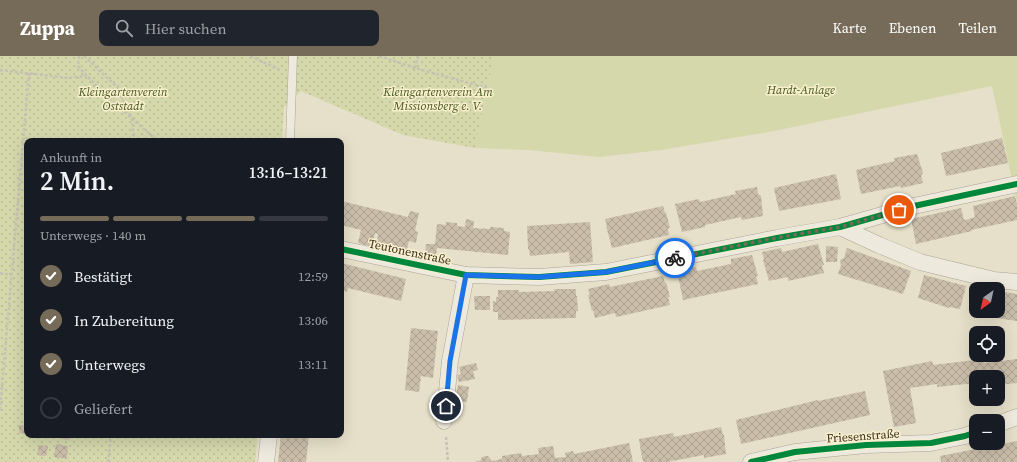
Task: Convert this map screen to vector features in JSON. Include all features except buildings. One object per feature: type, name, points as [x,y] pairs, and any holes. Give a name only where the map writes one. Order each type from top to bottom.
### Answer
[{"type":"street","name":"Teutonenstraße","points":[[344,250],[466,275],[539,277],[606,272],[776,238],[840,227],[914,206],[1017,184]]},
{"type":"street","points":[[840,227],[920,262],[994,280],[1017,282]]},
{"type":"street","points":[[444,422],[450,361],[466,275]]},
{"type":"street","points":[[1005,421],[1017,417]]},
{"type":"street","name":"Friesenstraße","points":[[751,462],[794,452],[866,445],[932,443],[969,435]]},
{"type":"street","points":[[266,462],[269,438]]},
{"type":"lane","points":[[290,138],[293,56]]},
{"type":"path","points":[[78,56],[78,66],[87,76],[132,119],[154,138]]},
{"type":"path","points":[[84,56],[117,87],[132,119],[134,138]]},
{"type":"path","points":[[250,56],[293,76]]},
{"type":"path","points":[[379,56],[415,68],[487,88]]},
{"type":"path","points":[[415,68],[418,56]]},
{"type":"path","points":[[0,70],[69,78],[87,76]]},
{"type":"path","points":[[0,410],[29,73]]},
{"type":"path","points":[[0,274],[11,275]]},
{"type":"path","points":[[444,422],[448,462]]},
{"type":"path","points":[[108,462],[112,438]]},
{"type":"green space","name":"Kleingartenverein Oststadt","points":[[0,56],[494,56],[475,148],[403,135],[301,91],[284,107],[282,138],[24,138],[24,438],[258,438],[255,462],[0,462]]},
{"type":"green space","name":"Hardt-Anlage","points":[[494,56],[1017,56],[1017,203],[992,86],[769,132],[661,150],[599,157],[529,150],[475,148]]},
{"type":"cycle path","points":[[344,250],[466,275],[539,277],[606,272],[840,227],[914,206],[1017,184]]},
{"type":"cycle path","points":[[751,462],[795,452],[866,445],[931,443],[969,435]]},
{"type":"way so far","points":[[675,258],[840,227],[899,210]]},
{"type":"route","points":[[446,406],[450,361],[466,275],[539,277],[606,272],[675,258]]},
{"type":"park label","name":"Kleingartenverein Am Missionsberg e. V.","points":[[438,99]]}]
